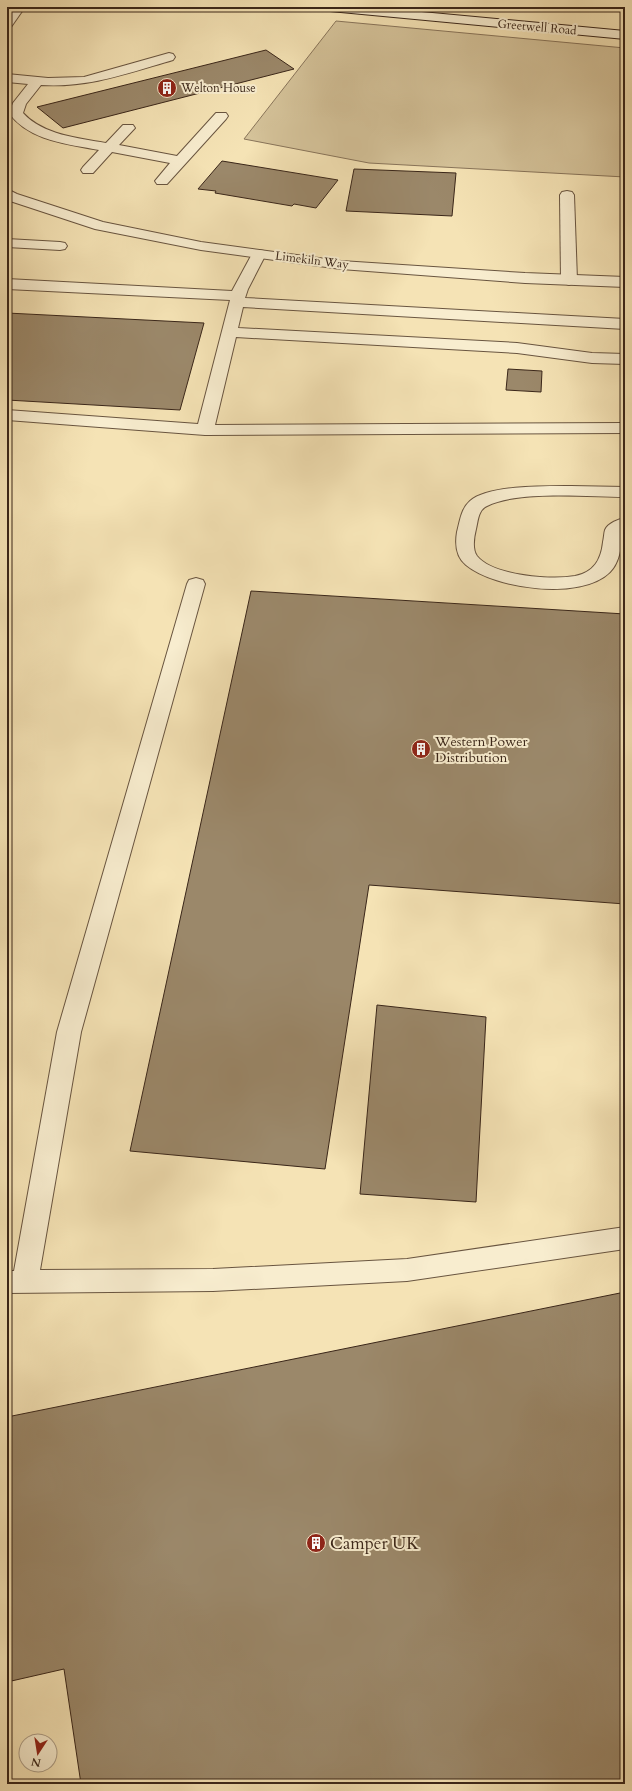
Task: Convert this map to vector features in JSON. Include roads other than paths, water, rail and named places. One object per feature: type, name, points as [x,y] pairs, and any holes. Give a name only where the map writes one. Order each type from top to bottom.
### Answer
[{"type":"street","points":[[7,24],[19,7]]},
{"type":"street","name":"Greetwell Road","points":[[330,7],[625,35]]},
{"type":"street","points":[[7,78],[37,82],[73,82],[97,77],[168,57]]},
{"type":"street","points":[[37,82],[20,103],[16,113],[23,121],[36,130],[64,139],[180,161]]},
{"type":"street","points":[[162,181],[221,116]]},
{"type":"street","points":[[88,170],[128,128]]},
{"type":"street","name":"Limekiln Way","points":[[7,193],[12,197],[100,226],[201,246],[341,265],[569,280],[625,282]]},
{"type":"street","points":[[567,195],[569,280]]},
{"type":"street","points":[[7,243],[60,246]]},
{"type":"street","points":[[205,430],[240,289],[259,254]]},
{"type":"street","points":[[7,284],[625,324]]},
{"type":"street","points":[[229,332],[517,348],[592,358],[625,359]]},
{"type":"street","points":[[7,415],[205,430],[625,428]]},
{"type":"street","points":[[625,492],[515,493],[493,498],[480,502],[471,509],[464,540],[470,559],[484,570],[498,576],[524,580],[568,582],[595,576],[604,569],[609,561],[614,530],[625,523]]},
{"type":"street","points":[[196,584],[69,1032],[16,1282],[213,1280],[407,1270],[625,1238]]},
{"type":"place","name":"Welton House","points":[[167,88]]},
{"type":"place","name":"Western Power Distribution","points":[[421,749]]},
{"type":"place","name":"Camper UK","points":[[316,1543]]}]
